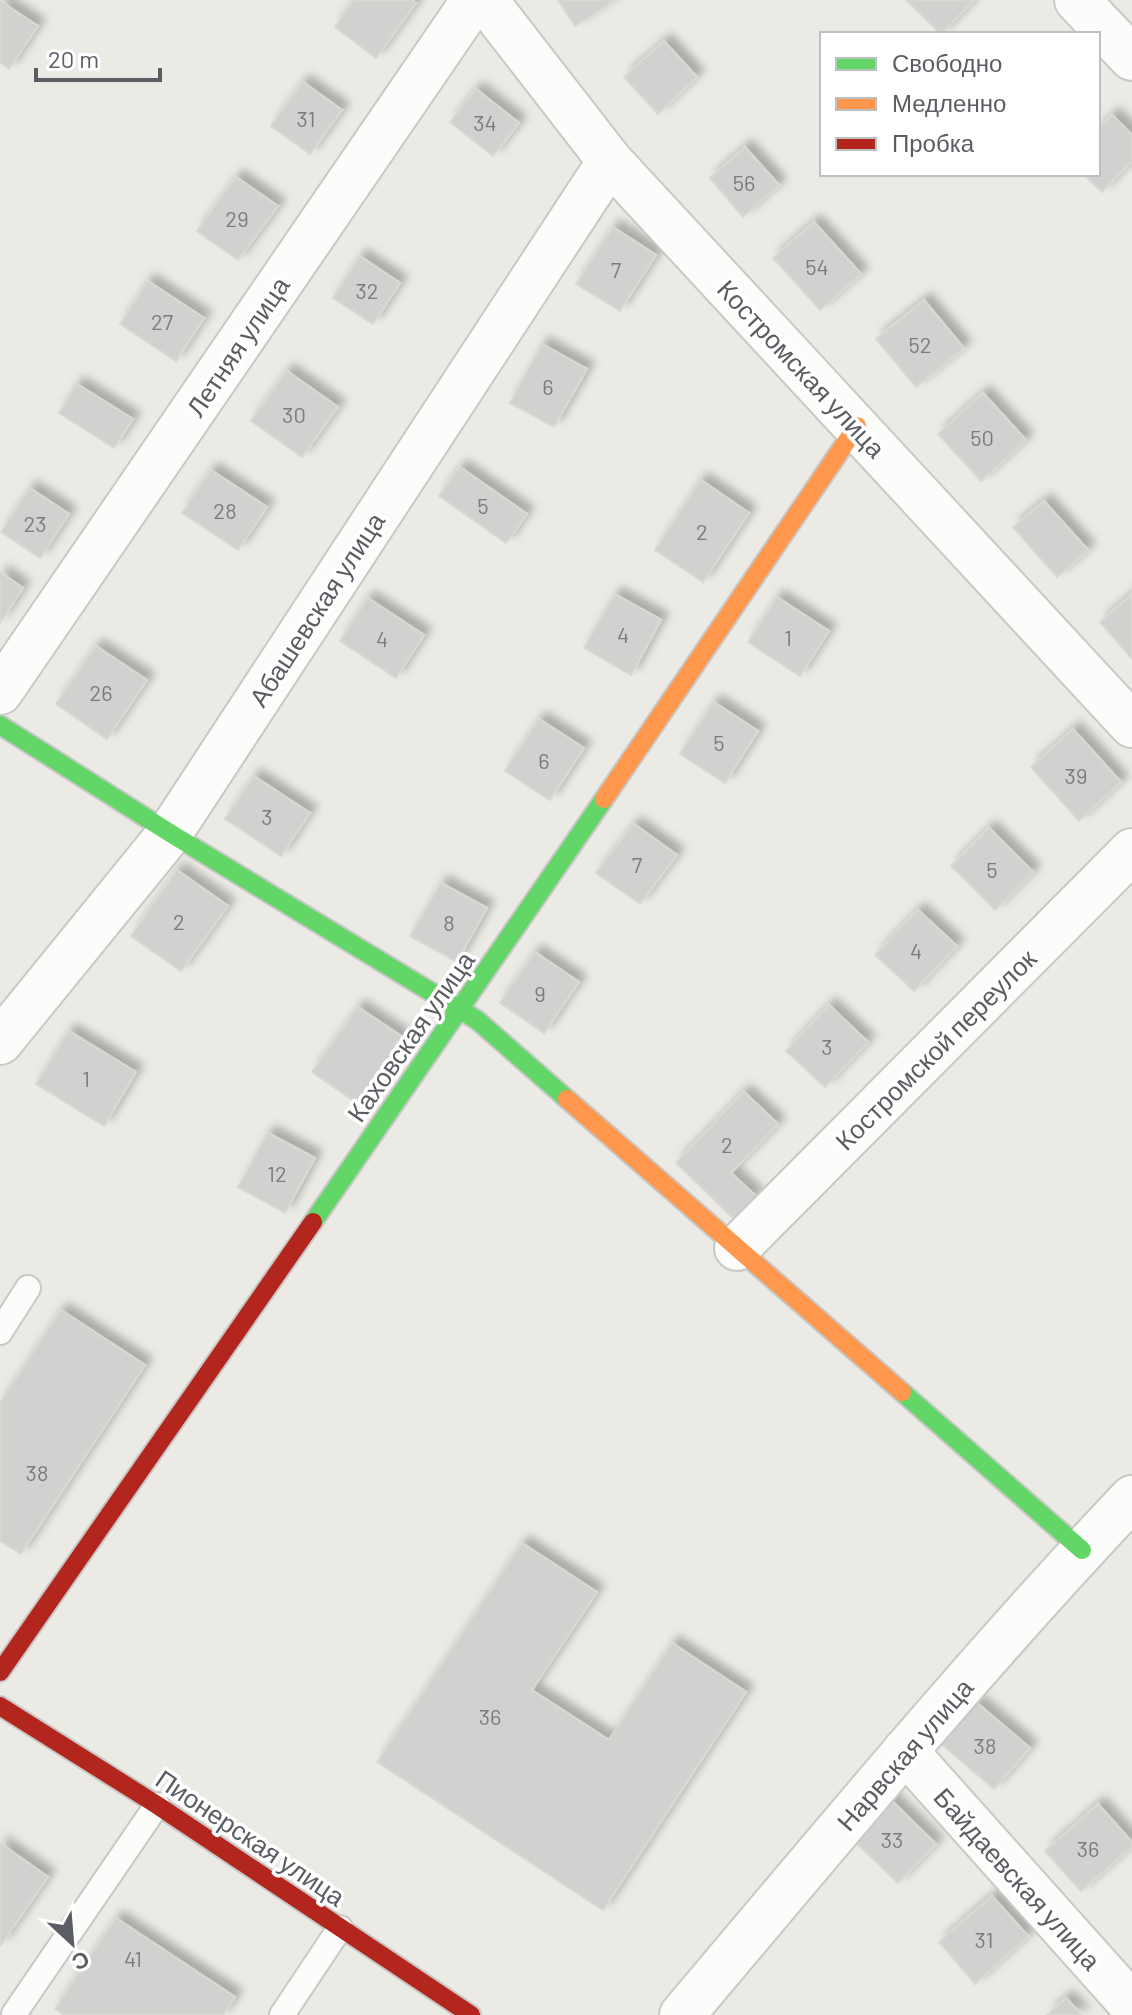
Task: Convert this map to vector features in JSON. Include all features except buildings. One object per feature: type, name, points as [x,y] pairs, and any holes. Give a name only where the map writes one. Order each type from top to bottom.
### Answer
[{"type":"street","name":"Летняя улица","points":[[0,692],[474,0]]},
{"type":"street","name":"Костромская улица","points":[[485,0],[610,161],[1132,725]]},
{"type":"street","points":[[1077,0],[1132,58]]},
{"type":"street","name":"Абашевская улица","points":[[0,1042],[170,833],[610,161]]},
{"type":"street","name":"Каховская улица","points":[[0,1672],[461,1010],[857,426]]},
{"type":"street","points":[[0,725],[170,833],[477,1020],[1082,1550]]},
{"type":"street","name":"Костромской переулок","points":[[737,1248],[1132,851]]},
{"type":"street","name":"Нарвская улица","points":[[682,2015],[905,1751],[1082,1550],[1132,1498]]},
{"type":"street","name":"Пионерская улица","points":[[0,1706],[157,1805],[471,2015]]},
{"type":"street","name":"Байдаевская улица","points":[[905,1751],[1132,2005]]},
{"type":"lane","points":[[0,1332],[28,1288]]},
{"type":"lane","points":[[10,2011],[157,1805]]},
{"type":"lane","points":[[282,2015],[340,1928]]},
{"type":"traffic: fast","points":[[0,725],[170,833],[477,1020],[567,1099]]},
{"type":"traffic: fast","points":[[313,1222],[604,799]]},
{"type":"traffic: fast","points":[[902,1392],[1082,1550]]},
{"type":"traffic: slow","points":[[604,799],[857,426]]},
{"type":"traffic: slow","points":[[567,1099],[902,1392]]},
{"type":"traffic: jam","points":[[0,1672],[313,1222]]},
{"type":"traffic: jam","points":[[0,1706],[157,1805],[471,2015]]}]
